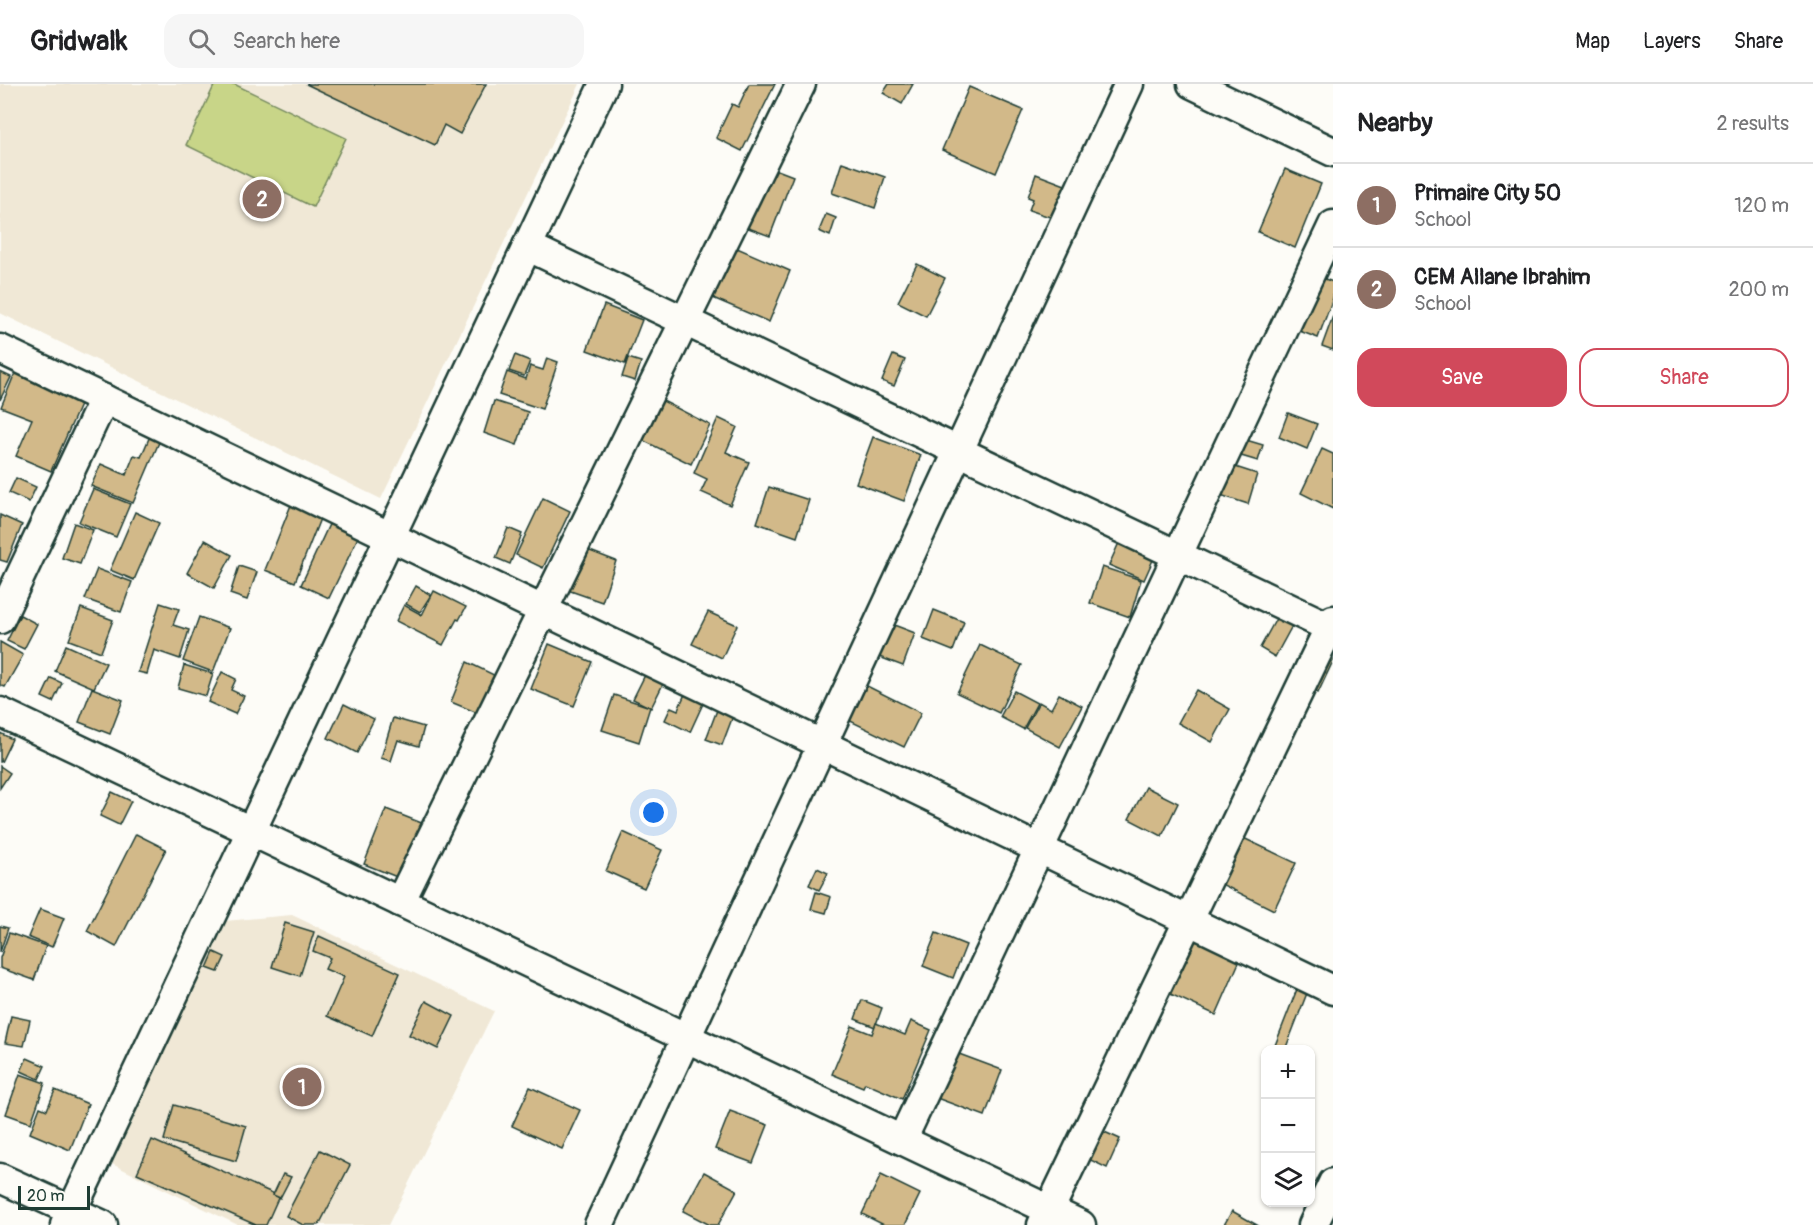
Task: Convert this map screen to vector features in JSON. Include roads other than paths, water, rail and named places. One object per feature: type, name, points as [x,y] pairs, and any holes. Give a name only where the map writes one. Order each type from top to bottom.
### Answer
[{"type":"street","points":[[68,1218],[604,84]]},
{"type":"street","points":[[400,902],[801,84]]},
{"type":"street","points":[[599,1225],[1129,84]]},
{"type":"street","points":[[1192,84],[1333,152]]},
{"type":"street","points":[[903,1140],[1333,225]]},
{"type":"street","points":[[527,246],[1178,555],[1332,625],[1046,1218]]},
{"type":"street","points":[[0,349],[1333,990]]},
{"type":"street","points":[[0,619],[104,399]]},
{"type":"street","points":[[0,712],[903,1140],[1046,1218],[1081,1225]]},
{"type":"street","points":[[0,1178],[68,1218],[103,1225]]},
{"type":"street","points":[[1313,1225],[1333,1183]]},
{"type":"place","name":"CEM Allane Ibrahim","points":[[262,199]]},
{"type":"place","name":"Primaire City 50","points":[[302,1087]]}]
